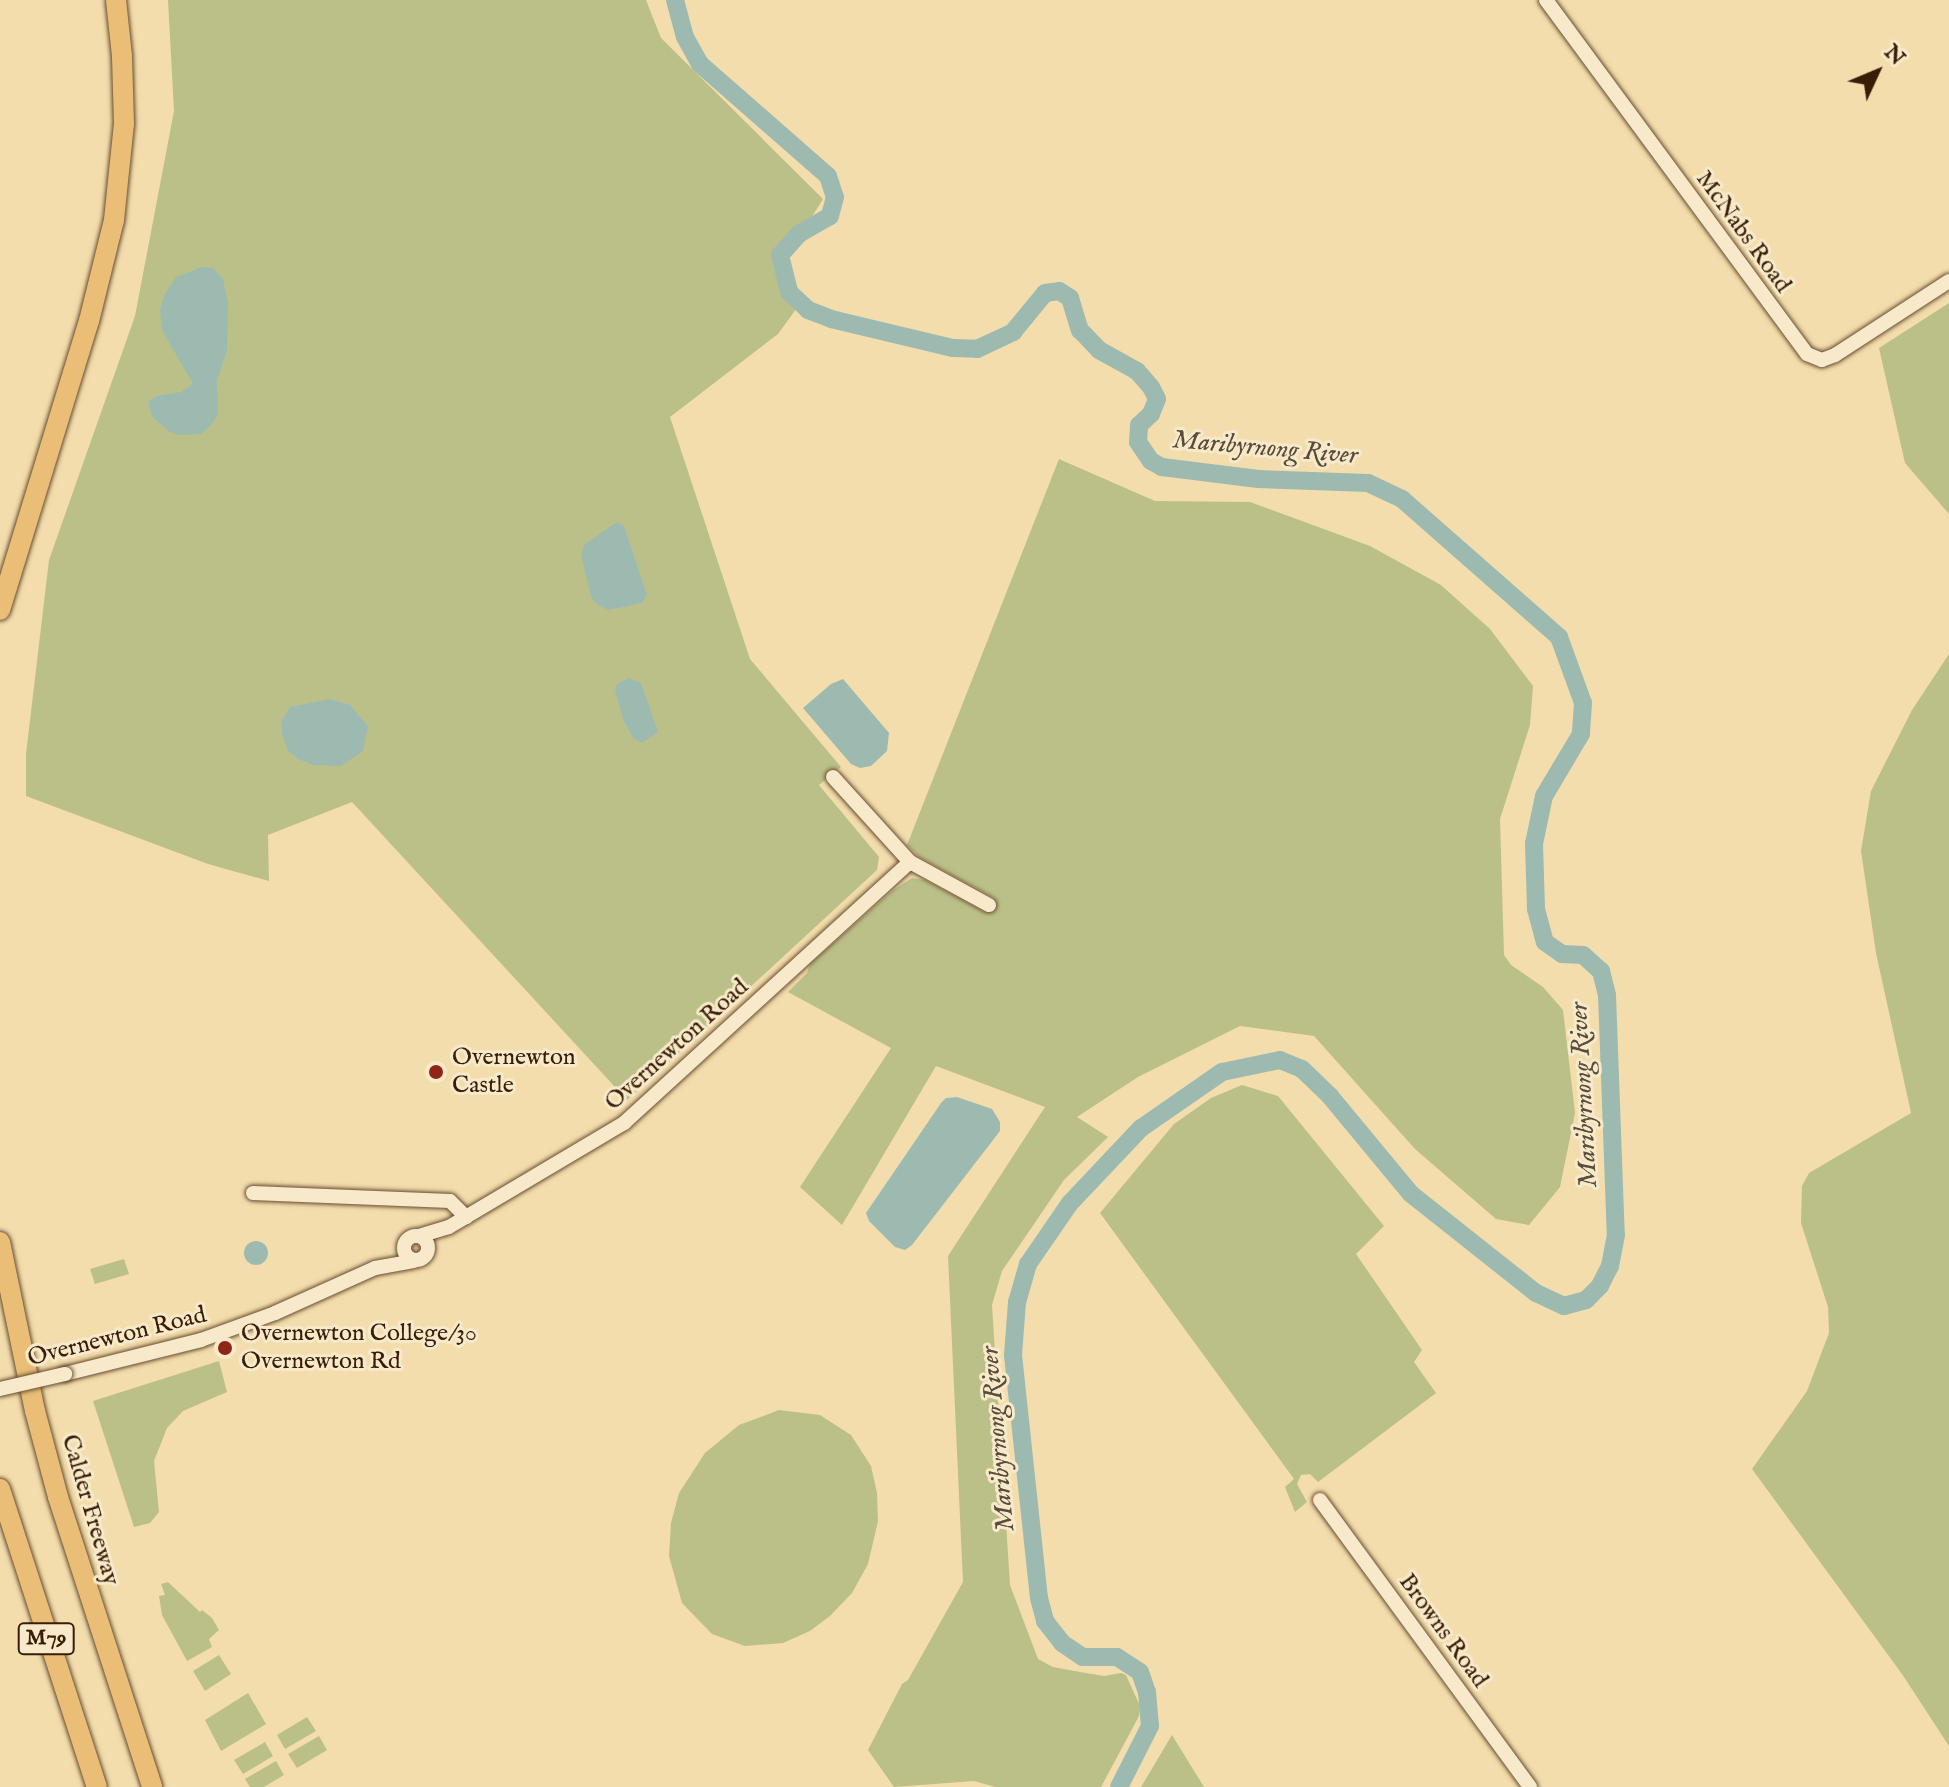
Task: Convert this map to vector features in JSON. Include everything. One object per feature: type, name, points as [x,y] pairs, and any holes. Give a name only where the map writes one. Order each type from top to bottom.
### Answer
[{"type":"highway","points":[[0,610],[97,295],[114,220],[124,124],[116,0]]},
{"type":"highway","points":[[0,1235],[4,1263]]},
{"type":"highway","name":"Calder Freeway","points":[[0,1242],[58,1497],[152,1787]]},
{"type":"highway","name":"M79","points":[[0,1489],[97,1787]]},
{"type":"street","name":"McNabs Road","points":[[1546,0],[1801,348],[1811,357],[1822,360],[1842,351],[1949,281]]},
{"type":"street","points":[[833,777],[910,862],[989,905]]},
{"type":"street","name":"Overnewton Road","points":[[419,1236],[457,1222],[557,1166],[633,1117],[910,862]]},
{"type":"street","points":[[253,1193],[453,1202],[457,1222]]},
{"type":"street","name":"Overnewton Road","points":[[428,1249],[457,1222]]},
{"type":"street","points":[[419,1236],[425,1239],[428,1249],[424,1258],[413,1261],[405,1255],[404,1245],[411,1237],[419,1236]]},
{"type":"street","name":"Overnewton Road","points":[[375,1268],[404,1245]]},
{"type":"street","name":"Overnewton Road","points":[[0,1389],[224,1332],[375,1268],[413,1261]]},
{"type":"street","name":"Browns Road","points":[[1320,1500],[1530,1787]]},
{"type":"green space","points":[[168,0],[646,0],[661,38],[823,199],[777,273],[787,301],[799,305],[778,334],[670,417],[750,659],[841,767],[819,785],[879,857],[877,870],[669,1062],[665,1059],[657,1072],[627,1100],[352,802],[268,835],[269,881],[208,864],[26,796],[26,754],[49,560],[135,316],[174,111]]},
{"type":"green space","points":[[1949,303],[1949,514],[1905,463],[1879,348]]},
{"type":"green space","points":[[1059,459],[1155,501],[1250,502],[1370,546],[1441,585],[1490,629],[1533,686],[1530,725],[1500,819],[1504,955],[1511,965],[1543,987],[1563,1010],[1575,1113],[1560,1187],[1529,1225],[1496,1219],[1415,1149],[1314,1036],[1240,1026],[1138,1077],[1077,1117],[1108,1137],[1064,1180],[1002,1271],[992,1305],[1010,1585],[1038,1659],[1053,1667],[1080,1672],[1104,1676],[1126,1675],[1140,1706],[1139,1716],[1101,1787],[995,1787],[974,1781],[894,1787],[868,1750],[902,1684],[908,1680],[963,1582],[948,1256],[1045,1107],[936,1066],[842,1225],[800,1187],[891,1048],[788,992],[807,973],[810,964],[892,891],[912,878],[925,880],[985,912],[994,898],[919,857],[907,845]]},
{"type":"green space","points":[[1949,654],[1949,1746],[1902,1674],[1752,1469],[1807,1391],[1829,1333],[1828,1307],[1801,1223],[1802,1186],[1809,1173],[1911,1113],[1876,953],[1861,851],[1871,791],[1912,710]]},
{"type":"green space","points":[[1242,1085],[1278,1096],[1384,1226],[1356,1254],[1422,1350],[1414,1362],[1436,1393],[1318,1482],[1310,1474],[1301,1475],[1297,1484],[1307,1502],[1295,1512],[1285,1487],[1294,1479],[1100,1213],[1174,1124],[1211,1098]]},
{"type":"green space","points":[[124,1259],[129,1274],[95,1284],[90,1269]]},
{"type":"green space","points":[[219,1361],[227,1392],[183,1411],[167,1428],[154,1461],[159,1512],[150,1523],[134,1527],[93,1401]]},
{"type":"green space","points":[[779,1410],[820,1415],[851,1435],[871,1466],[877,1493],[878,1521],[868,1564],[852,1593],[830,1616],[810,1631],[783,1643],[745,1646],[712,1634],[682,1603],[669,1556],[671,1523],[679,1493],[705,1453],[739,1425]]},
{"type":"green space","points":[[168,1582],[200,1612],[202,1610],[212,1618],[219,1630],[209,1639],[212,1647],[187,1661],[162,1615],[159,1596],[165,1595],[161,1584]]},
{"type":"green space","points":[[219,1655],[231,1674],[205,1691],[193,1671]]},
{"type":"green space","points":[[248,1693],[266,1724],[221,1751],[205,1720]]},
{"type":"green space","points":[[307,1717],[316,1731],[285,1749],[277,1735]]},
{"type":"green space","points":[[1172,1735],[1204,1787],[1141,1787]]},
{"type":"green space","points":[[319,1736],[327,1750],[297,1768],[288,1754]]},
{"type":"green space","points":[[265,1742],[273,1756],[243,1774],[234,1760]]},
{"type":"green space","points":[[276,1761],[284,1775],[264,1787],[250,1787],[245,1779]]},
{"type":"water","points":[[202,267],[213,268],[223,279],[228,303],[227,351],[217,380],[218,413],[213,423],[201,434],[180,435],[170,432],[152,417],[148,402],[156,396],[181,392],[193,384],[162,330],[160,309],[176,277]]},
{"type":"water","points":[[617,522],[624,526],[647,595],[642,603],[608,610],[596,604],[591,596],[581,555],[585,544]]},
{"type":"water","points":[[629,678],[641,683],[658,732],[642,743],[633,738],[624,721],[615,691],[617,684]]},
{"type":"water","points":[[843,679],[889,733],[887,751],[871,766],[860,768],[851,764],[803,708],[831,684]]},
{"type":"water","points":[[330,699],[350,705],[368,726],[363,751],[341,766],[313,765],[288,751],[282,734],[282,720],[290,707]]},
{"type":"water","points":[[957,1097],[992,1109],[1000,1122],[1000,1131],[912,1245],[905,1250],[895,1247],[869,1221],[866,1213],[941,1103],[946,1098]]},
{"type":"water","points":[[251,1241],[261,1241],[268,1248],[268,1258],[261,1265],[251,1265],[244,1258],[244,1248]]},
{"type":"waterway","name":"Maribyrnong River","points":[[675,0],[685,37],[700,64],[828,176],[835,197],[830,216],[799,234],[780,255],[789,292],[808,310],[831,319],[953,348],[977,349],[1013,332],[1045,293],[1059,291],[1070,298],[1080,330],[1099,350],[1137,371],[1151,387],[1157,399],[1151,414],[1139,425],[1138,442],[1151,461],[1162,467],[1258,479],[1368,483],[1402,499],[1559,637],[1583,703],[1581,734],[1544,796],[1534,844],[1536,909],[1545,942],[1562,954],[1583,955],[1601,971],[1607,995],[1616,1235],[1610,1266],[1600,1286],[1586,1300],[1564,1306],[1536,1293],[1411,1194],[1330,1096],[1302,1069],[1280,1060],[1222,1072],[1141,1128],[1070,1203],[1028,1264],[1017,1302],[1013,1355],[1039,1598],[1045,1621],[1062,1643],[1083,1657],[1117,1657],[1140,1672],[1147,1692],[1150,1726],[1119,1787]]},
{"type":"place","name":"Overnewton Castle","points":[[436,1072]]},
{"type":"place","name":"Overnewton College/30 Overnewton Rd","points":[[225,1348]]}]
